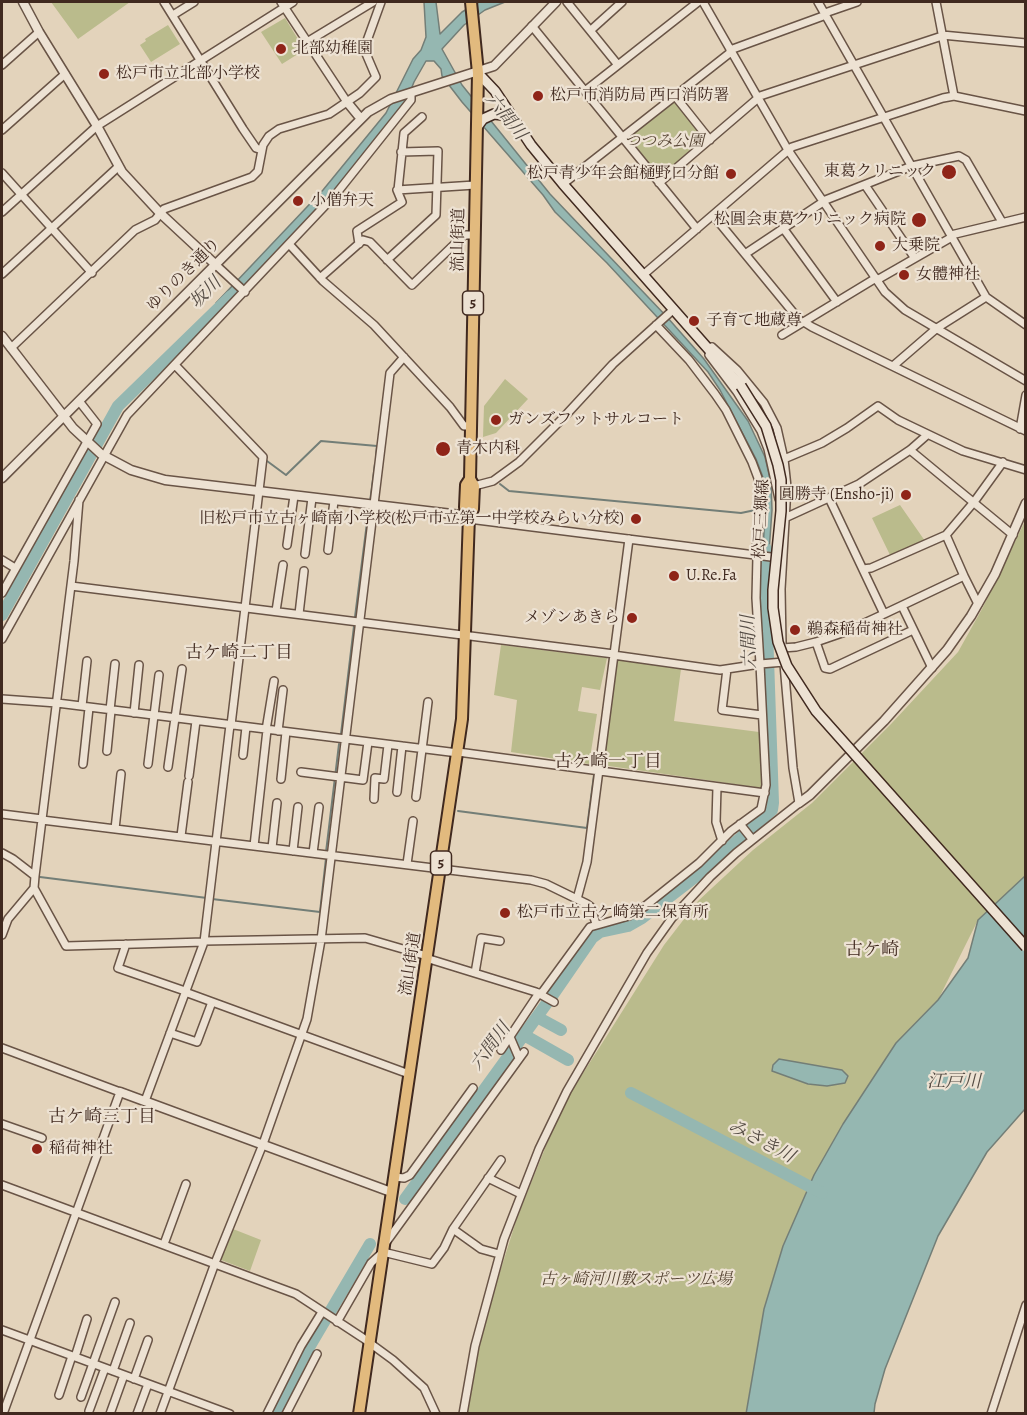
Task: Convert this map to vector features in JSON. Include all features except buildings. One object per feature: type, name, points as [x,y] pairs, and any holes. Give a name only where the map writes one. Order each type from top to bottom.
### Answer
[{"type":"main road","name":"流山街道","points":[[359,1413],[464,702],[469,518],[473,509],[471,426],[478,73],[471,3]]},
{"type":"main road","name":"松戸三郷線","points":[[478,73],[491,85],[562,184],[672,311],[692,329],[741,386],[766,426],[778,465],[781,511],[773,608],[778,642],[787,666],[816,711],[1026,947]]},
{"type":"main road","points":[[477,127],[488,116],[494,114],[503,115],[518,125]]},
{"type":"street","points":[[23,2],[97,126],[118,167],[130,183],[244,291]]},
{"type":"street","points":[[164,2],[256,148],[262,150]]},
{"type":"street","points":[[172,15],[194,2]]},
{"type":"street","points":[[2,212],[97,126],[283,4],[293,2]]},
{"type":"street","points":[[307,42],[372,2]]},
{"type":"street","points":[[11,348],[135,230],[155,220],[169,206],[252,177],[258,171],[262,150],[269,136],[274,132],[319,119],[360,93],[376,77],[364,49],[381,2]]},
{"type":"street","name":"ゆりのき通り","points":[[2,478],[373,108],[391,99],[494,66],[556,2]]},
{"type":"street","points":[[567,2],[618,65]]},
{"type":"street","points":[[591,30],[622,2]]},
{"type":"street","points":[[585,91],[701,2],[788,150],[876,279],[896,303],[1026,381]]},
{"type":"street","points":[[818,2],[986,297],[1026,325]]},
{"type":"street","points":[[562,184],[730,51],[857,2]]},
{"type":"street","points":[[936,2],[954,96]]},
{"type":"street","points":[[283,4],[347,102],[361,119]]},
{"type":"street","points":[[532,26],[697,229]]},
{"type":"street","points":[[2,65],[39,32]]},
{"type":"street","points":[[659,183],[757,98],[942,36],[1026,43]]},
{"type":"street","points":[[2,130],[65,74]]},
{"type":"street","points":[[2,639],[127,415],[289,244],[358,167],[411,100],[410,93]]},
{"type":"street","points":[[675,96],[710,140]]},
{"type":"street","points":[[643,275],[792,147],[926,102],[954,96],[1026,111]]},
{"type":"street","points":[[359,244],[357,231],[402,202],[398,190],[404,133],[422,117]]},
{"type":"street","points":[[387,260],[436,214],[438,151],[401,152]]},
{"type":"street","points":[[745,254],[823,202],[912,166],[963,157],[1002,222]]},
{"type":"street","points":[[2,274],[118,167]]},
{"type":"street","points":[[2,173],[92,273]]},
{"type":"street","points":[[398,190],[475,185]]},
{"type":"street","points":[[865,185],[914,257]]},
{"type":"street","points":[[713,215],[803,322],[1023,430],[1026,395]]},
{"type":"street","points":[[782,335],[951,236],[1026,217]]},
{"type":"street","points":[[783,228],[837,302]]},
{"type":"street","points":[[320,278],[363,240],[370,242],[412,285],[464,235],[474,235]]},
{"type":"street","points":[[289,244],[320,278],[374,325],[464,426],[471,426]]},
{"type":"street","points":[[893,366],[937,328],[986,297]]},
{"type":"street","points":[[472,482],[493,481],[519,462],[613,364],[672,311]]},
{"type":"street","points":[[501,1050],[585,932],[596,924],[635,914],[699,863],[740,824],[761,809],[765,793],[761,663],[756,598],[756,556],[762,494],[758,477],[742,441],[720,402],[689,360],[656,325]]},
{"type":"street","points":[[692,329],[737,370],[764,403],[777,428],[788,487],[781,590],[782,662],[793,768],[800,803]]},
{"type":"street","points":[[692,329],[753,415],[768,449],[779,500],[787,514]]},
{"type":"street","points":[[2,336],[63,417],[87,443],[103,455],[131,470],[154,478],[783,558]]},
{"type":"street","points":[[160,1413],[215,1263],[263,1144],[309,1008],[321,940],[390,373],[404,357]]},
{"type":"street","points":[[145,1101],[204,942],[263,457],[175,365]]},
{"type":"street","points":[[2,593],[97,424],[79,400]]},
{"type":"street","points":[[784,459],[822,443],[878,406],[898,420],[963,451],[1026,470]]},
{"type":"street","points":[[787,514],[859,484],[910,450],[927,435]]},
{"type":"street","points":[[910,450],[1013,535]]},
{"type":"street","points":[[863,569],[871,568],[946,535],[1003,462]]},
{"type":"street","points":[[758,477],[785,469]]},
{"type":"street","points":[[286,545],[294,496]]},
{"type":"street","points":[[79,498],[80,510],[34,888],[66,946],[365,938],[540,994],[554,1002]]},
{"type":"street","points":[[305,554],[312,498]]},
{"type":"street","points":[[830,498],[885,614]]},
{"type":"street","points":[[328,549],[334,501]]},
{"type":"street","points":[[463,1413],[475,1346],[499,1254],[521,1194],[567,1090],[648,952],[672,918],[698,890],[752,839],[810,795],[884,721],[932,668],[962,630],[978,604],[1013,535],[1026,503]]},
{"type":"street","points":[[946,535],[963,576],[978,604]]},
{"type":"street","points":[[577,899],[587,862],[629,539]]},
{"type":"street","points":[[2,560],[15,568]]},
{"type":"street","points":[[276,611],[284,565]]},
{"type":"street","points":[[299,614],[304,571]]},
{"type":"street","points":[[782,648],[816,642],[845,632],[963,576]]},
{"type":"street","points":[[71,586],[360,621],[720,670],[782,662]]},
{"type":"street","points":[[902,606],[932,668]]},
{"type":"street","points":[[816,642],[825,668],[830,669],[914,630]]},
{"type":"street","points":[[83,764],[87,662]]},
{"type":"street","points":[[107,751],[116,664]]},
{"type":"street","points":[[134,713],[139,665]]},
{"type":"street","points":[[168,767],[182,669]]},
{"type":"street","points":[[727,669],[722,710],[762,715]]},
{"type":"street","points":[[148,764],[159,675]]},
{"type":"street","points":[[254,846],[266,730],[274,681]]},
{"type":"street","points":[[280,779],[283,690]]},
{"type":"street","points":[[2,699],[57,703],[458,752],[765,793]]},
{"type":"street","points":[[416,797],[428,702]]},
{"type":"street","points":[[181,836],[196,721]]},
{"type":"street","points":[[243,755],[246,727]]},
{"type":"street","points":[[301,772],[363,780],[368,742]]},
{"type":"street","points":[[374,799],[375,778],[384,779],[388,745]]},
{"type":"street","points":[[397,792],[402,746]]},
{"type":"street","points":[[115,829],[120,774]]},
{"type":"street","points":[[717,787],[716,822],[722,841]]},
{"type":"street","points":[[272,848],[277,803]]},
{"type":"street","points":[[293,851],[298,807]]},
{"type":"street","points":[[313,853],[319,807]]},
{"type":"street","points":[[2,814],[531,880],[591,907],[596,924]]},
{"type":"street","points":[[407,864],[413,821]]},
{"type":"street","points":[[740,824],[752,839]]},
{"type":"street","points":[[2,853],[35,876]]},
{"type":"street","points":[[2,934],[8,919],[34,888]]},
{"type":"street","points":[[475,973],[481,938],[500,941]]},
{"type":"street","points":[[126,944],[118,968],[409,1074]]},
{"type":"street","points":[[170,1033],[197,1042],[212,1002]]},
{"type":"street","points":[[510,1037],[519,1058]]},
{"type":"street","points":[[2,1048],[391,1192]]},
{"type":"street","points":[[337,1322],[371,1263],[525,1052]]},
{"type":"street","points":[[394,1177],[404,1178],[410,1175],[473,1088]]},
{"type":"street","points":[[3,1413],[120,1092]]},
{"type":"street","points":[[2,1124],[42,1138]]},
{"type":"street","points":[[383,1249],[432,1264],[501,1160]]},
{"type":"street","points":[[488,1178],[521,1194]]},
{"type":"street","points":[[164,1244],[186,1184]]},
{"type":"street","points":[[2,1185],[289,1291],[393,1360],[424,1388],[436,1413]]},
{"type":"street","points":[[453,1230],[481,1249],[499,1254]]},
{"type":"street","points":[[81,1397],[115,1302]]},
{"type":"street","points":[[991,1413],[1022,1324],[1026,1305]]},
{"type":"street","points":[[267,1413],[322,1312]]},
{"type":"street","points":[[59,1395],[87,1319]]},
{"type":"street","points":[[113,1371],[130,1323]]},
{"type":"street","points":[[2,1330],[230,1413]]},
{"type":"street","points":[[134,1378],[148,1340]]},
{"type":"street","points":[[286,1413],[317,1354]]},
{"type":"street","points":[[89,1410],[105,1368]]},
{"type":"street","points":[[111,1413],[124,1375]]},
{"type":"street","points":[[137,1413],[148,1384]]},
{"type":"green space","points":[[51,2],[130,2],[78,39]]},
{"type":"green space","points":[[285,18],[301,44],[295,49],[298,54],[282,64],[261,32]]},
{"type":"green space","points":[[168,25],[180,44],[151,62],[140,45],[146,41],[145,39]]},
{"type":"green space","name":"つつみ公園","points":[[675,101],[705,137],[705,141],[661,178],[629,140],[629,136]]},
{"type":"green space","name":"ガンズフットサルコート","points":[[505,379],[528,399],[496,433],[483,437],[484,406]]},
{"type":"green space","points":[[900,505],[925,541],[890,555],[872,518]]},
{"type":"green space","name":"古ヶ崎河川敷スポーツ広場","points":[[1025,521],[1025,876],[978,920],[938,1000],[896,1043],[843,1124],[814,1175],[783,1246],[764,1309],[746,1413],[467,1414],[487,1313],[517,1218],[562,1106],[664,945],[698,901],[753,850],[812,803],[891,724],[958,652]]},
{"type":"green space","points":[[501,645],[607,658],[600,690],[582,687],[578,711],[597,714],[589,764],[511,752],[517,700],[494,695]]},
{"type":"green space","points":[[617,660],[681,669],[674,721],[759,732],[762,788],[602,765]]},
{"type":"green space","points":[[233,1229],[261,1240],[250,1271],[221,1260]]},
{"type":"water","points":[[424,2],[436,2],[440,34],[462,12],[479,2],[505,2],[485,10],[464,25],[442,49],[462,85],[550,194],[704,359],[748,421],[765,457],[771,483],[772,510],[768,566],[762,565],[766,499],[764,480],[756,459],[720,390],[708,372],[607,263],[555,212],[543,195],[462,102],[442,76],[441,69],[434,61],[426,61],[405,105],[306,223],[224,311],[216,303],[323,190],[386,113],[426,37]]},
{"type":"water","name":"江戸川","points":[[1025,876],[1025,1109],[987,1152],[938,1236],[885,1369],[874,1413],[746,1414],[764,1309],[783,1246],[814,1175],[843,1124],[896,1043],[938,1000],[968,958],[978,920]]},
{"type":"water","points":[[779,1059],[842,1070],[848,1076],[845,1083],[827,1086],[808,1084],[772,1071],[773,1065]]},
{"type":"waterway","name":"坂川","points":[[2,615],[118,406],[231,296]]},
{"type":"waterway","points":[[391,339],[402,350]]},
{"type":"waterway","points":[[452,405],[461,416]]},
{"type":"waterway","points":[[267,461],[286,475],[321,441],[377,446],[376,455]]},
{"type":"waterway","points":[[370,502],[375,464]]},
{"type":"waterway","points":[[500,484],[509,491],[741,513],[760,509]]},
{"type":"waterway","points":[[355,617],[369,507]]},
{"type":"waterway","name":"六間川","points":[[405,1199],[592,938],[600,932],[628,926],[642,918],[703,871],[772,810],[766,549]]},
{"type":"waterway","points":[[15,570],[25,574]]},
{"type":"waterway","points":[[341,734],[354,626]]},
{"type":"waterway","points":[[326,852],[339,744]]},
{"type":"waterway","points":[[458,811],[587,828],[594,775]]},
{"type":"waterway","points":[[212,899],[320,912],[326,858]]},
{"type":"waterway","points":[[40,877],[207,898]]},
{"type":"waterway","points":[[537,1017],[561,1030]]},
{"type":"waterway","name":"みさき川","points":[[524,1035],[568,1060]]},
{"type":"waterway","name":"みさき川","points":[[631,1093],[822,1193]]},
{"type":"waterway","name":"六間川","points":[[277,1414],[301,1361],[370,1244]]},
{"type":"place","name":"北部幼稚園","points":[[281,49]]},
{"type":"place","name":"松戸市立北部小学校","points":[[104,74]]},
{"type":"place","name":"松戸市消防局 西口消防署","points":[[538,96]]},
{"type":"place","name":"東葛クリニック","points":[[949,172]]},
{"type":"place","name":"松戸青少年会館樋野口分館","points":[[731,174]]},
{"type":"place","name":"小僧弁天","points":[[298,201]]},
{"type":"place","name":"松圓会東葛クリニック病院","points":[[919,220]]},
{"type":"place","name":"大乗院","points":[[880,246]]},
{"type":"place","name":"女體神社","points":[[904,275]]},
{"type":"place","name":"子育て地蔵尊","points":[[694,321]]},
{"type":"place","name":"ガンズフットサルコート","points":[[496,420]]},
{"type":"place","name":"青木内科","points":[[443,449]]},
{"type":"place","name":"圓勝寺 (Ensho-ji)","points":[[906,495]]},
{"type":"place","name":"旧松戸市立古ヶ崎南小学校(松戸市立第一中学校みらい分校)","points":[[636,519]]},
{"type":"place","name":"U.Re.Fa","points":[[674,576]]},
{"type":"place","name":"メゾンあきら","points":[[632,618]]},
{"type":"place","name":"鵜森稲荷神社","points":[[795,630]]},
{"type":"place","name":"松戸市立古ケ崎第二保育所","points":[[505,913]]},
{"type":"place","name":"稲荷神社","points":[[37,1149]]},
{"type":"district","name":"古ケ崎二丁目","points":[[239,654]]},
{"type":"district","name":"古ケ崎一丁目","points":[[608,763]]},
{"type":"district","name":"古ケ崎","points":[[872,951]]},
{"type":"district","name":"古ケ崎三丁目","points":[[102,1118]]}]
